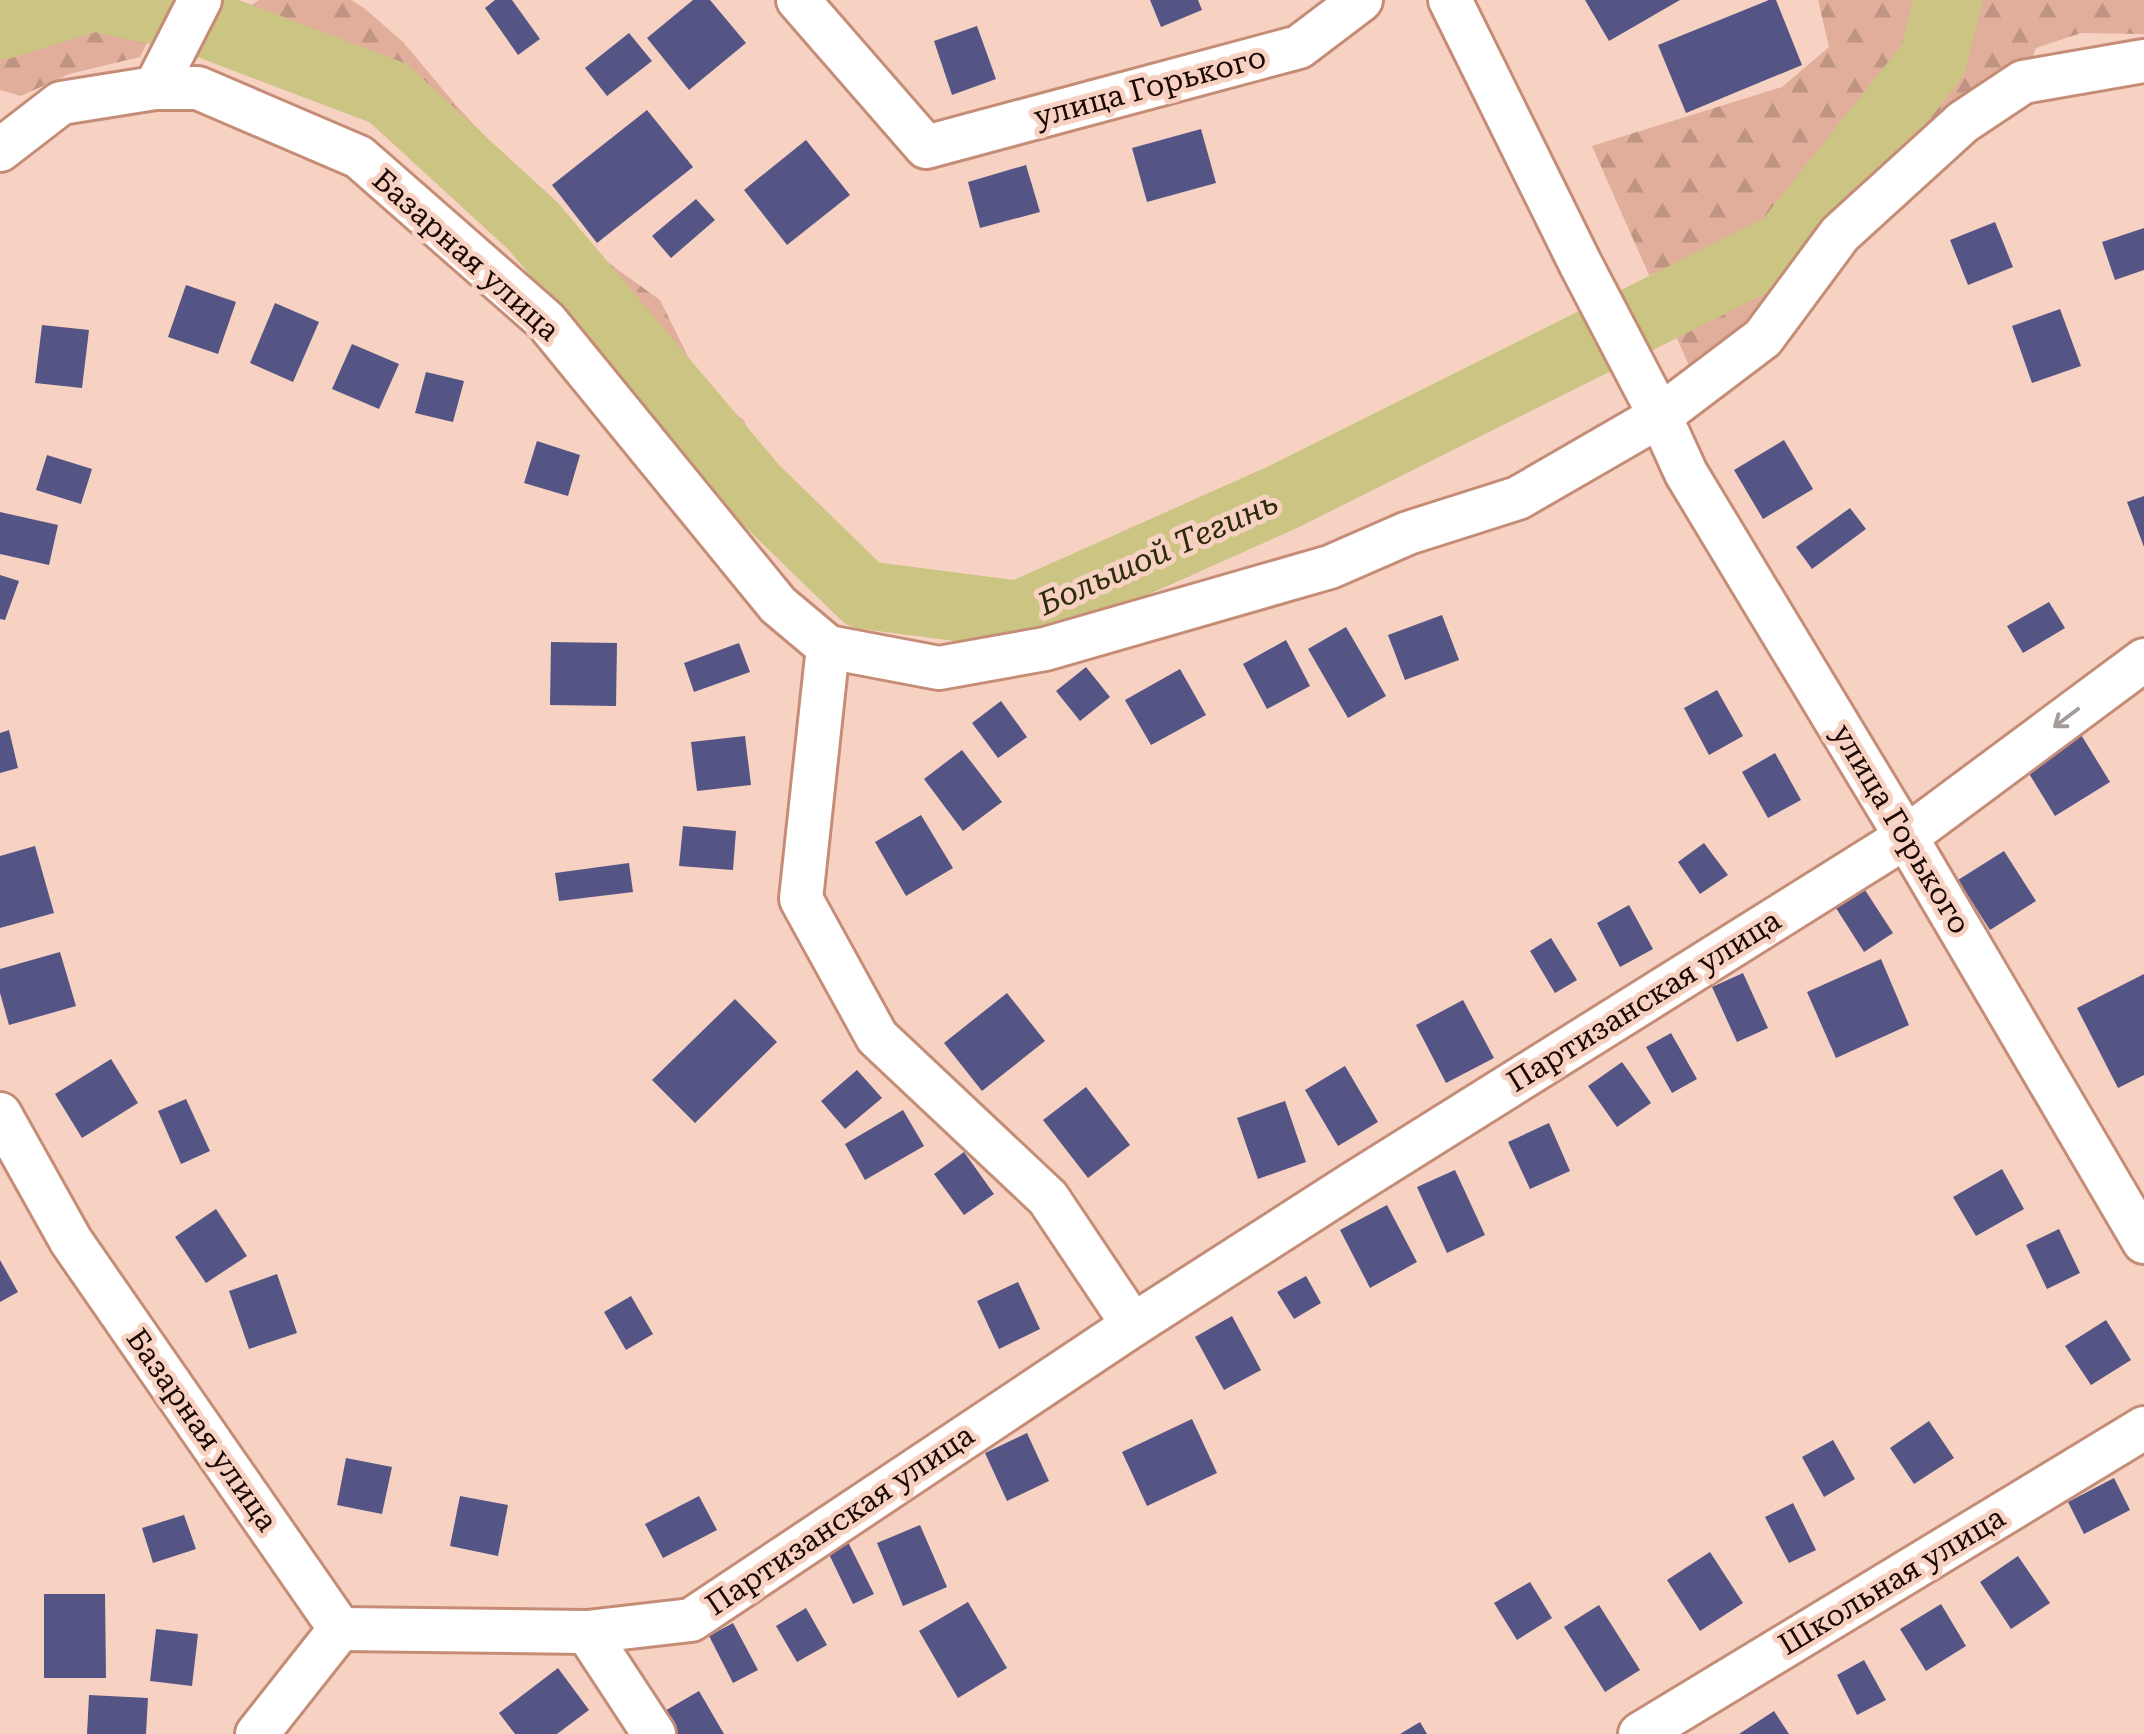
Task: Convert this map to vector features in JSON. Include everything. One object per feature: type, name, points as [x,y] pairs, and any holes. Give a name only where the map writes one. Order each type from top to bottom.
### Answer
[{"type":"street","points":[[155,87],[200,0]]},
{"type":"street","name":"улица Горького","points":[[798,0],[926,147],[1299,47],[1361,0]]},
{"type":"street","name":"улица Горького","points":[[1450,0],[1686,473],[2144,1242]]},
{"type":"street","points":[[1133,1326],[1048,1198],[877,1037],[801,900],[828,648],[939,668],[1044,648],[1330,567],[1408,533],[1518,498],[1763,338],[1840,234],[1963,122],[2023,82],[2144,60]]},
{"type":"street","name":"Базарная улица","points":[[0,150],[61,103],[155,87],[198,88],[359,157],[546,321],[778,605],[828,648]]},
{"type":"street","name":"Партизанская улица","points":[[340,1629],[587,1632],[691,1620],[1351,1184],[1906,837],[2144,660]]},
{"type":"street","name":"Базарная улица","points":[[0,1114],[71,1241],[340,1629]]},
{"type":"street","name":"Школьная улица","points":[[1640,1734],[2144,1428]]},
{"type":"street","points":[[257,1734],[340,1629]]},
{"type":"street","points":[[587,1632],[654,1734]]},
{"type":"green space","points":[[0,0],[169,0],[140,57],[69,74],[21,96],[0,90],[0,48],[8,40],[0,34]]},
{"type":"green space","points":[[259,0],[351,0],[364,8],[403,42],[585,246],[660,300],[706,393],[744,420],[763,471],[796,511],[786,564],[714,490],[594,338],[536,282],[502,231],[443,176],[356,106],[284,78],[236,15]]},
{"type":"green space","points":[[1818,0],[2144,0],[2144,34],[2081,33],[2036,48],[2023,82],[1698,386],[1592,146],[1782,87],[1829,47]]},
{"type":"building","points":[[495,0],[512,0],[540,39],[518,55],[485,8]]},
{"type":"building","points":[[693,0],[710,0],[746,43],[689,90],[647,38]]},
{"type":"building","points":[[1150,0],[1198,0],[1202,10],[1161,27]]},
{"type":"building","points":[[1585,0],[1680,0],[1609,41]]},
{"type":"building","points":[[1776,0],[1802,65],[1686,113],[1658,45]]},
{"type":"building","points":[[977,26],[996,79],[952,95],[934,41]]},
{"type":"building","points":[[629,33],[652,61],[607,96],[585,68]]},
{"type":"building","points":[[647,110],[693,167],[597,243],[552,185]]},
{"type":"building","points":[[1201,129],[1216,183],[1147,202],[1132,148]]},
{"type":"building","points":[[806,140],[850,195],[787,245],[744,190]]},
{"type":"building","points":[[1026,165],[1040,212],[980,228],[968,182]]},
{"type":"building","points":[[696,199],[715,220],[671,258],[652,236]]},
{"type":"building","points":[[1995,222],[2013,267],[1968,285],[1950,240]]},
{"type":"building","points":[[2144,228],[2144,270],[2115,280],[2102,242]]},
{"type":"building","points":[[186,285],[236,302],[218,354],[168,337]]},
{"type":"building","points":[[275,303],[319,322],[293,382],[250,363]]},
{"type":"building","points":[[2060,309],[2081,366],[2032,383],[2012,326]]},
{"type":"building","points":[[42,325],[89,330],[82,388],[35,383]]},
{"type":"building","points":[[352,344],[399,364],[379,409],[332,389]]},
{"type":"building","points":[[426,372],[464,381],[453,422],[415,413]]},
{"type":"building","points":[[1784,440],[1813,489],[1763,519],[1734,470]]},
{"type":"building","points":[[537,441],[580,455],[568,496],[524,483]]},
{"type":"building","points":[[47,455],[92,469],[81,504],[36,490]]},
{"type":"building","points":[[2144,496],[2144,547],[2127,502]]},
{"type":"building","points":[[1850,508],[1866,529],[1812,569],[1796,547]]},
{"type":"building","points":[[0,512],[58,525],[49,565],[0,554]]},
{"type":"building","points":[[0,575],[19,581],[5,620],[0,619]]},
{"type":"building","points":[[2049,602],[2065,628],[2023,653],[2007,626]]},
{"type":"building","points":[[1442,615],[1459,660],[1405,680],[1388,635]]},
{"type":"building","points":[[1346,627],[1386,696],[1348,718],[1308,649]]},
{"type":"building","points":[[1286,640],[1310,686],[1267,709],[1243,664]]},
{"type":"building","points":[[551,642],[617,643],[616,706],[550,705]]},
{"type":"building","points":[[739,643],[750,672],[694,692],[684,663]]},
{"type":"building","points":[[1086,667],[1110,697],[1080,721],[1056,691]]},
{"type":"building","points":[[1180,669],[1206,715],[1151,745],[1125,700]]},
{"type":"building","points":[[1717,690],[1743,736],[1709,755],[1684,708]]},
{"type":"building","points":[[1001,701],[1027,737],[998,758],[972,723]]},
{"type":"building","points":[[9,730],[18,768],[0,773],[0,733]]},
{"type":"building","points":[[2080,733],[2110,782],[2055,816],[2025,767]]},
{"type":"building","points":[[745,736],[751,785],[697,791],[691,742]]},
{"type":"building","points":[[962,750],[1002,802],[963,831],[924,779]]},
{"type":"building","points":[[1775,753],[1801,800],[1768,818],[1742,772]]},
{"type":"building","points":[[921,815],[953,868],[906,896],[875,842]]},
{"type":"building","points":[[683,826],[736,831],[733,870],[679,866]]},
{"type":"building","points":[[1704,843],[1728,875],[1700,894],[1678,862]]},
{"type":"building","points":[[35,846],[54,913],[0,928],[0,856]]},
{"type":"building","points":[[2004,851],[2036,901],[1990,930],[1958,880]]},
{"type":"building","points":[[629,863],[633,892],[559,901],[555,873]]},
{"type":"building","points":[[1865,890],[1893,933],[1864,952],[1836,908]]},
{"type":"building","points":[[1629,905],[1653,949],[1620,967],[1597,923]]},
{"type":"building","points":[[1551,938],[1577,980],[1555,993],[1530,951]]},
{"type":"building","points":[[60,952],[76,1006],[9,1025],[0,993],[0,969]]},
{"type":"building","points":[[1881,959],[1909,1025],[1836,1058],[1807,992]]},
{"type":"building","points":[[1743,973],[1768,1028],[1737,1042],[1712,987]]},
{"type":"building","points":[[2144,974],[2144,1075],[2118,1088],[2077,1008]]},
{"type":"building","points":[[1007,993],[1045,1041],[982,1091],[944,1043]]},
{"type":"building","points":[[735,999],[777,1042],[695,1123],[652,1080]]},
{"type":"building","points":[[1463,1000],[1494,1058],[1446,1083],[1416,1025]]},
{"type":"building","points":[[1671,1033],[1697,1079],[1672,1093],[1646,1047]]},
{"type":"building","points":[[111,1059],[138,1103],[82,1138],[55,1094]]},
{"type":"building","points":[[1622,1062],[1651,1103],[1617,1127],[1588,1086]]},
{"type":"building","points":[[1345,1066],[1378,1122],[1338,1146],[1305,1090]]},
{"type":"building","points":[[857,1070],[882,1098],[845,1129],[821,1101]]},
{"type":"building","points":[[1086,1087],[1130,1145],[1088,1178],[1043,1120]]},
{"type":"building","points":[[186,1099],[210,1151],[181,1164],[158,1111]]},
{"type":"building","points":[[1285,1101],[1306,1162],[1258,1179],[1237,1118]]},
{"type":"building","points":[[903,1110],[924,1146],[865,1180],[845,1144]]},
{"type":"building","points":[[1549,1123],[1570,1171],[1530,1189],[1508,1142]]},
{"type":"building","points":[[964,1152],[994,1194],[964,1215],[934,1174]]},
{"type":"building","points":[[2002,1169],[2024,1209],[1976,1236],[1953,1197]]},
{"type":"building","points":[[1455,1170],[1485,1235],[1447,1253],[1417,1187]]},
{"type":"building","points":[[1387,1205],[1417,1262],[1370,1288],[1340,1230]]},
{"type":"building","points":[[216,1209],[247,1256],[206,1283],[175,1237]]},
{"type":"building","points":[[2059,1229],[2080,1273],[2047,1289],[2026,1245]]},
{"type":"building","points":[[0,1260],[18,1292],[0,1302]]},
{"type":"building","points":[[277,1274],[297,1333],[249,1349],[229,1291]]},
{"type":"building","points":[[1306,1276],[1321,1303],[1294,1319],[1277,1292]]},
{"type":"building","points":[[1018,1282],[1040,1329],[999,1349],[977,1301]]},
{"type":"building","points":[[631,1296],[653,1334],[626,1350],[604,1312]]},
{"type":"building","points":[[1232,1316],[1261,1370],[1224,1390],[1195,1337]]},
{"type":"building","points":[[2106,1320],[2131,1360],[2091,1385],[2065,1346]]},
{"type":"building","points":[[1192,1419],[1217,1473],[1147,1506],[1122,1452]]},
{"type":"building","points":[[1929,1421],[1954,1458],[1914,1484],[1890,1448]]},
{"type":"building","points":[[1027,1433],[1049,1481],[1007,1501],[985,1453]]},
{"type":"building","points":[[1833,1440],[1855,1479],[1824,1497],[1802,1457]]},
{"type":"building","points":[[346,1458],[392,1467],[382,1514],[337,1505]]},
{"type":"building","points":[[2114,1478],[2130,1510],[2084,1534],[2068,1502]]},
{"type":"building","points":[[460,1496],[508,1505],[498,1556],[450,1546]]},
{"type":"building","points":[[699,1496],[717,1530],[663,1558],[645,1524]]},
{"type":"building","points":[[1793,1503],[1816,1550],[1789,1563],[1765,1517]]},
{"type":"building","points":[[184,1515],[196,1549],[153,1563],[142,1528]]},
{"type":"building","points":[[920,1525],[947,1587],[903,1606],[877,1543]]},
{"type":"building","points":[[846,1538],[874,1594],[853,1604],[826,1548]]},
{"type":"building","points":[[1710,1552],[1743,1603],[1700,1631],[1667,1580]]},
{"type":"building","points":[[2018,1556],[2050,1603],[2011,1629],[1980,1582]]},
{"type":"building","points":[[1530,1582],[1552,1618],[1517,1640],[1494,1603]]},
{"type":"building","points":[[44,1594],[105,1594],[106,1678],[44,1678]]},
{"type":"building","points":[[968,1602],[1007,1668],[958,1698],[919,1631]]},
{"type":"building","points":[[1941,1604],[1966,1646],[1926,1671],[1900,1629]]},
{"type":"building","points":[[1599,1605],[1640,1670],[1605,1692],[1564,1627]]},
{"type":"building","points":[[806,1608],[827,1645],[797,1662],[776,1626]]},
{"type":"building","points":[[733,1623],[758,1670],[733,1683],[709,1636]]},
{"type":"building","points":[[156,1629],[198,1634],[192,1686],[150,1681]]},
{"type":"building","points":[[1864,1660],[1886,1700],[1857,1715],[1837,1675]]},
{"type":"building","points":[[558,1668],[589,1710],[557,1734],[515,1734],[499,1713]]},
{"type":"building","points":[[699,1691],[724,1734],[676,1734],[663,1712]]},
{"type":"building","points":[[89,1695],[148,1698],[146,1734],[87,1734]]},
{"type":"building","points":[[1774,1711],[1789,1734],[1739,1734]]},
{"type":"building","points":[[1420,1722],[1427,1734],[1400,1734]]},
{"type":"waterway","name":"Большой Тегинь","points":[[0,26],[85,0]]},
{"type":"waterway","name":"Большой Тегинь","points":[[106,0],[188,17],[388,93],[533,226],[754,488],[864,595],[1019,615],[1283,497],[1785,246],[1933,60],[1948,0]]}]
